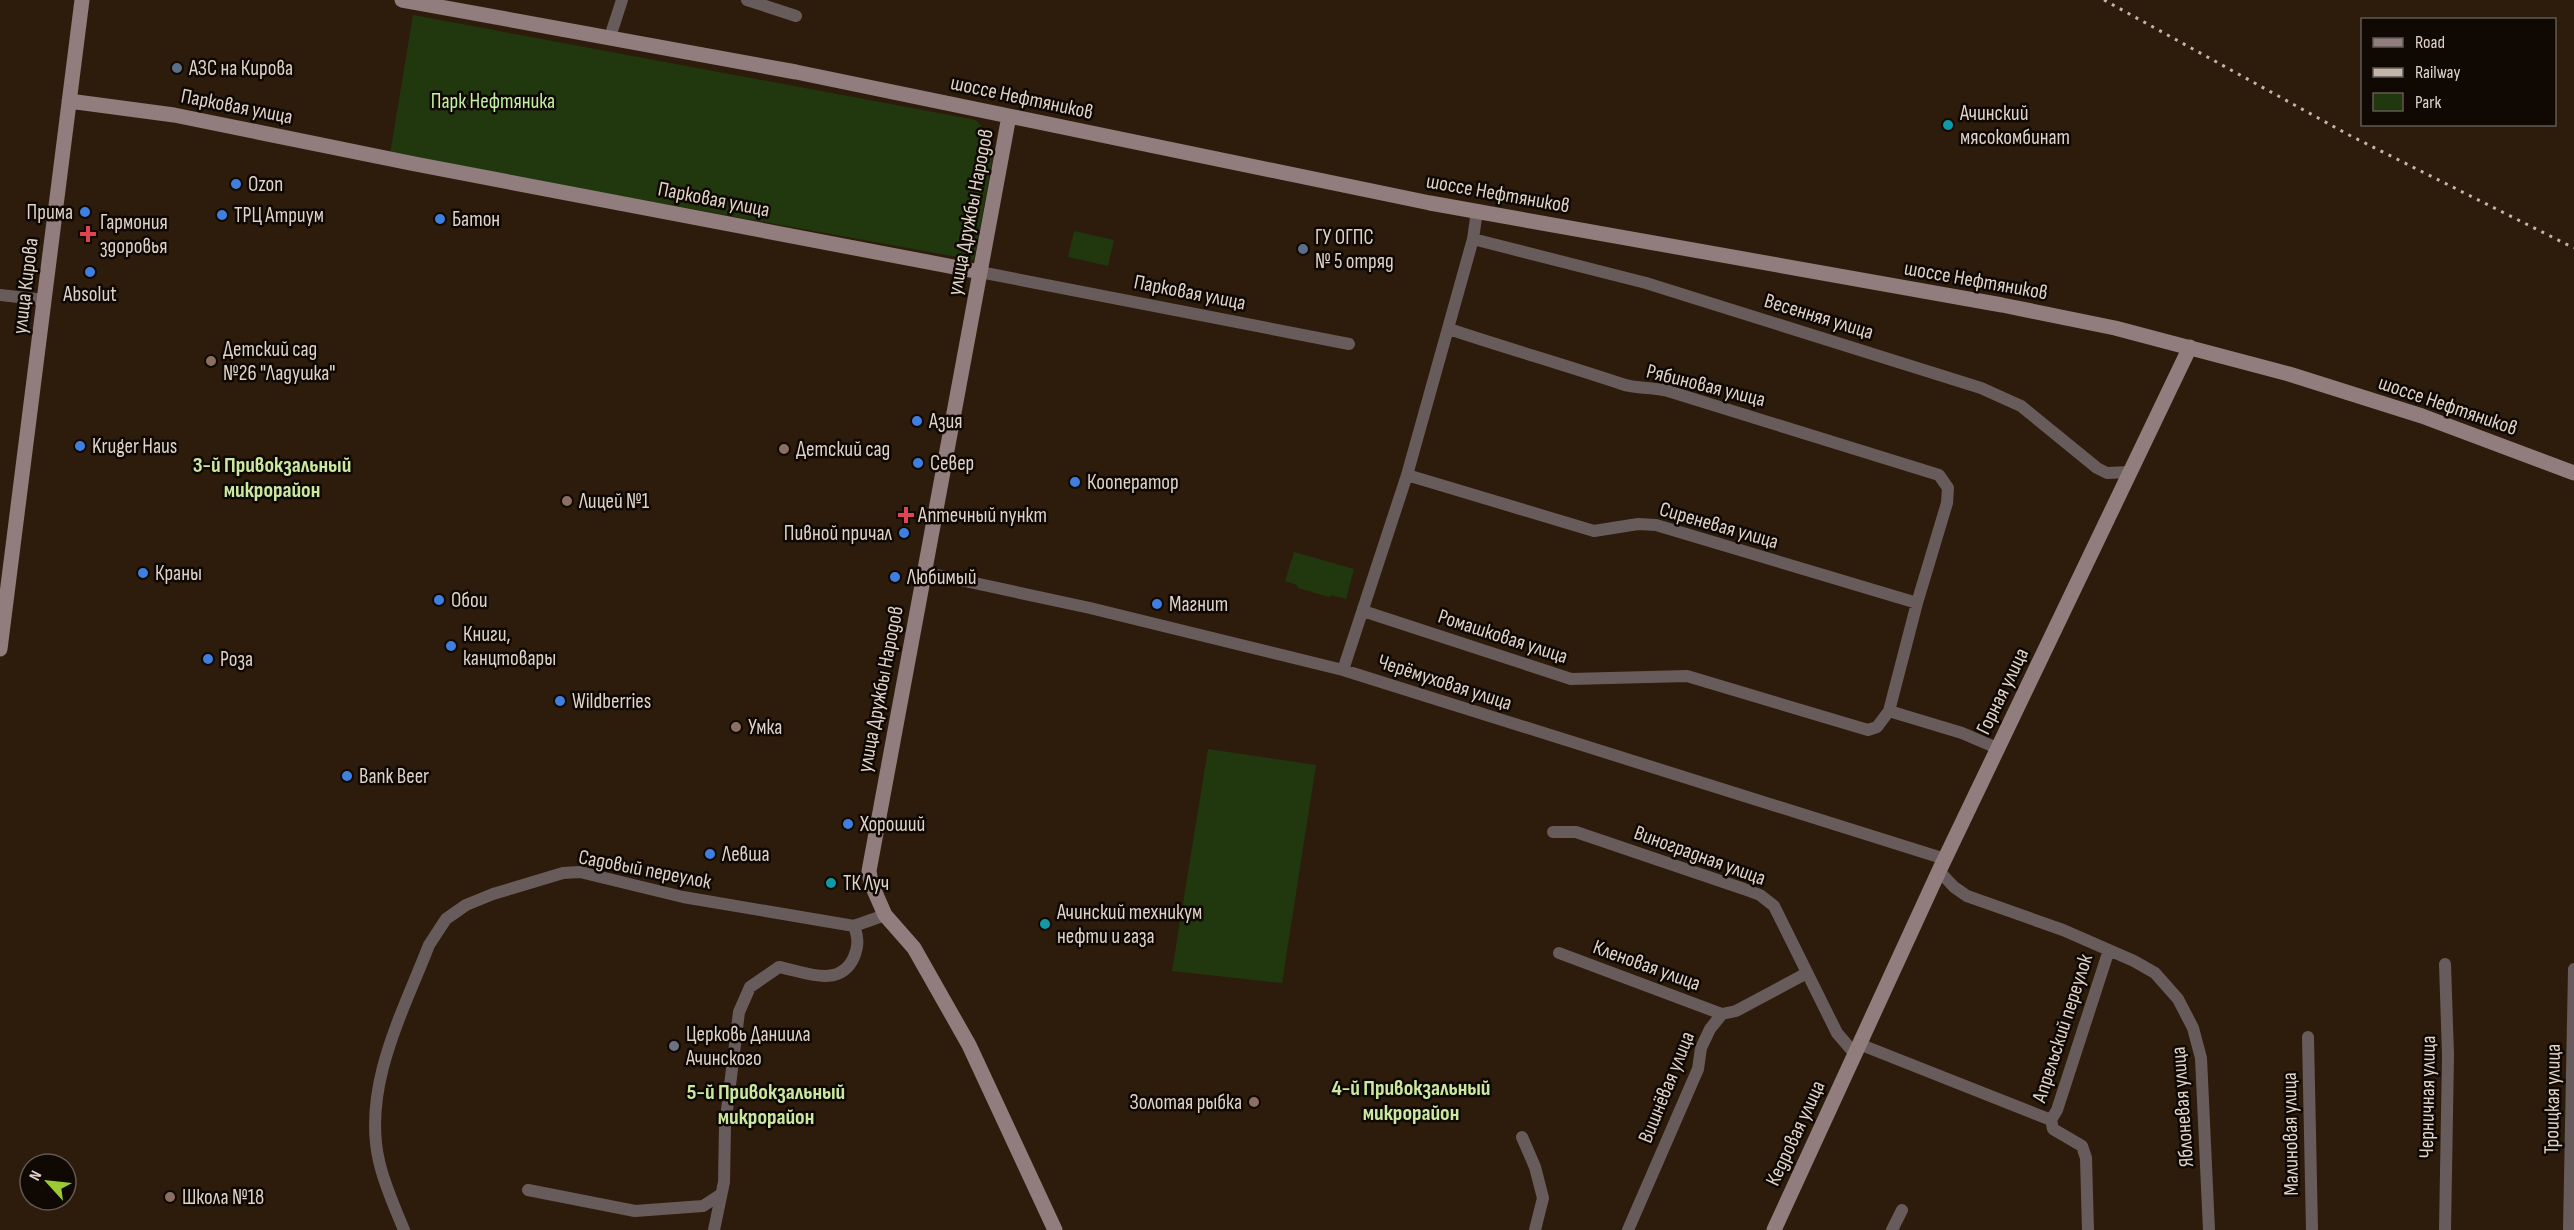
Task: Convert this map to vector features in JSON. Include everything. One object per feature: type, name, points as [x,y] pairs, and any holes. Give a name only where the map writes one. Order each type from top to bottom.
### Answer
[{"type":"street","name":"улица Кирова","points":[[0,649],[82,0]]},
{"type":"street","name":"шоссе Нефтяников","points":[[402,0],[796,72],[1477,211],[2002,305],[2190,347],[2289,374],[2422,416],[2574,473]]},
{"type":"street","points":[[610,37],[622,0]]},
{"type":"street","points":[[747,0],[796,16]]},
{"type":"street","name":"Парковая улица","points":[[69,101],[174,115],[415,164],[1349,344]]},
{"type":"street","name":"улица Дружбы Народов","points":[[1009,116],[869,860],[871,884],[885,915],[914,948],[969,1045],[1055,1230]]},
{"type":"street","points":[[1343,670],[1407,475],[1473,239],[1477,211]]},
{"type":"street","name":"Весенняя улица","points":[[1473,239],[1646,283],[1989,391],[2021,406],[2097,468],[2107,473],[2130,472]]},
{"type":"street","points":[[0,295],[45,300]]},
{"type":"street","name":"Рябиновая улица","points":[[1449,329],[1576,371],[1601,376],[1622,385],[1668,391],[1932,471],[1944,480],[1948,488],[1947,503],[1917,603]]},
{"type":"street","name":"Горная улица","points":[[1857,1049],[1997,748],[2190,347]]},
{"type":"street","name":"Сиреневая улица","points":[[1407,475],[1594,531],[1638,524],[1656,525],[1917,603]]},
{"type":"street","name":"Черёмуховая улица","points":[[923,572],[1090,608],[1343,670],[1942,865],[1967,896],[2063,930],[2109,950]]},
{"type":"street","points":[[1917,603],[1889,711],[1962,733],[1997,748]]},
{"type":"street","name":"Ромашковая улица","points":[[1363,611],[1571,679],[1687,676],[1868,730],[1876,727],[1889,711]]},
{"type":"street","name":"Виноградная улица","points":[[1553,832],[1576,832],[1760,895],[1774,906],[1837,1033],[1857,1049],[2051,1120],[2053,1129],[2082,1146],[2086,1158],[2088,1230]]},
{"type":"street","name":"Садовый переулок","points":[[404,1230],[379,1163],[375,1129],[376,1102],[384,1065],[429,945],[438,928],[454,912],[493,894],[549,875],[580,872],[683,897],[854,926],[885,915]]},
{"type":"street","points":[[714,1230],[724,1182],[725,1126],[736,1028],[750,987],[779,967],[827,977],[843,971],[850,965],[858,946],[858,936],[854,926]]},
{"type":"street","name":"Апрельский переулок","points":[[2051,1120],[2057,1110],[2109,950]]},
{"type":"street","name":"Яблоневая улица","points":[[2109,950],[2134,960],[2155,973],[2168,986],[2188,1016],[2198,1040],[2210,1230]]},
{"type":"street","name":"Кленовая улица","points":[[1559,953],[1722,1014]]},
{"type":"street","name":"Черничная улица","points":[[2445,964],[2448,1055],[2445,1230]]},
{"type":"street","name":"Троицкая улица","points":[[2569,1230],[2574,969]]},
{"type":"street","points":[[1722,1014],[1736,1011],[1806,973]]},
{"type":"street","name":"Вишнёвая улица","points":[[1628,1230],[1698,1069],[1701,1048],[1710,1029],[1722,1014]]},
{"type":"street","name":"Малиновая улица","points":[[2308,1037],[2312,1230]]},
{"type":"street","name":"Кедровая улица","points":[[1774,1230],[1857,1049]]},
{"type":"street","points":[[1522,1137],[1535,1167],[1543,1198],[1535,1230]]},
{"type":"street","points":[[528,1190],[635,1211],[703,1206],[720,1196]]},
{"type":"street","points":[[1892,1230],[1902,1210]]},
{"type":"green space","name":"Парк Нефтяника","points":[[413,15],[976,120],[989,136],[993,158],[974,260],[390,154]]},
{"type":"green space","points":[[1074,231],[1114,240],[1108,266],[1068,257]]},
{"type":"green space","points":[[1294,552],[1354,569],[1346,599],[1332,595],[1329,597],[1298,588],[1297,585],[1285,581]]},
{"type":"green space","points":[[1208,749],[1316,765],[1282,983],[1172,971]]},
{"type":"railway","points":[[2104,0],[2349,135],[2574,248]]},
{"type":"place","name":"АЗС на Кирова","points":[[177,68]]},
{"type":"place","name":"Ачинский мясокомбинат","points":[[1948,125]]},
{"type":"place","name":"Ozon","points":[[236,184]]},
{"type":"place","name":"Прима","points":[[85,212]]},
{"type":"place","name":"ТРЦ Атриум","points":[[222,215]]},
{"type":"place","name":"Батон","points":[[440,219]]},
{"type":"place","name":"Гармония здоровья","points":[[88,234]]},
{"type":"place","name":"ГУ ОГПС № 5 отряд","points":[[1303,249]]},
{"type":"place","name":"Absolut","points":[[90,272]]},
{"type":"place","name":"Детский сад №26 \"Ладушка\"","points":[[211,361]]},
{"type":"place","name":"Азия","points":[[917,421]]},
{"type":"place","name":"Kruger Haus","points":[[80,446]]},
{"type":"place","name":"Детский сад","points":[[784,449]]},
{"type":"place","name":"Север","points":[[918,463]]},
{"type":"place","name":"Кооператор","points":[[1075,482]]},
{"type":"place","name":"Лицей №1","points":[[567,501]]},
{"type":"place","name":"Аптечный пункт","points":[[906,515]]},
{"type":"place","name":"Пивной причал","points":[[904,533]]},
{"type":"place","name":"Краны","points":[[143,573]]},
{"type":"place","name":"Любимый","points":[[895,577]]},
{"type":"place","name":"Обои","points":[[439,600]]},
{"type":"place","name":"Магнит","points":[[1157,604]]},
{"type":"place","name":"Книги, канцтовары","points":[[451,646]]},
{"type":"place","name":"Роза","points":[[208,659]]},
{"type":"place","name":"Wildberries","points":[[560,701]]},
{"type":"place","name":"Умка","points":[[736,727]]},
{"type":"place","name":"Bank Beer","points":[[347,776]]},
{"type":"place","name":"Хороший","points":[[848,824]]},
{"type":"place","name":"Левша","points":[[710,854]]},
{"type":"place","name":"ТК Луч","points":[[831,883]]},
{"type":"place","name":"Ачинский техникум нефти и газа","points":[[1045,924]]},
{"type":"place","name":"Церковь Даниила Ачинского","points":[[674,1046]]},
{"type":"place","name":"Золотая рыбка","points":[[1254,1102]]},
{"type":"place","name":"Школа №18","points":[[170,1197]]},
{"type":"district","name":"3-й Привокзальный микрорайон","points":[[272,476]]},
{"type":"district","name":"4-й Привокзальный микрорайон","points":[[1411,1100]]},
{"type":"district","name":"5-й Привокзальный микрорайон","points":[[766,1104]]}]
